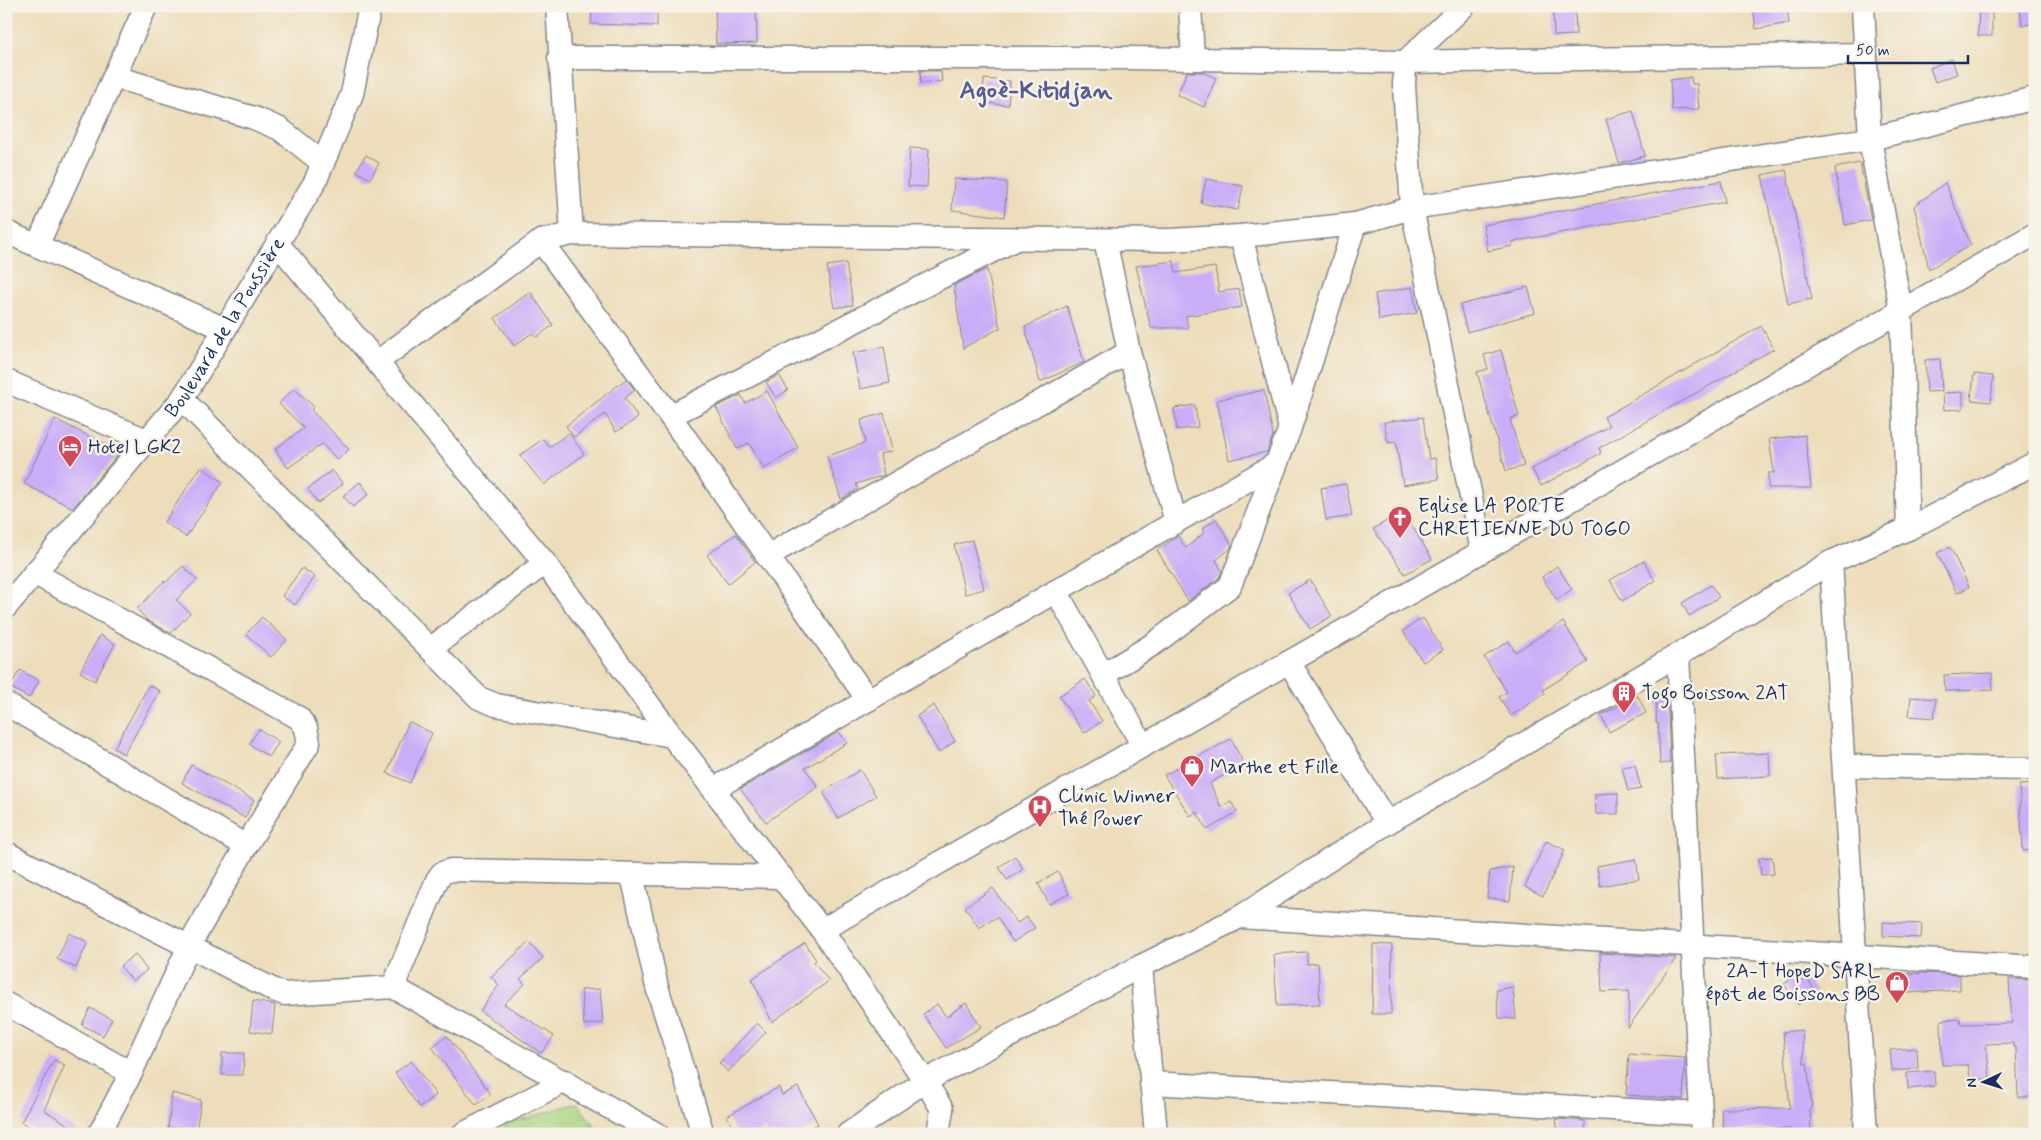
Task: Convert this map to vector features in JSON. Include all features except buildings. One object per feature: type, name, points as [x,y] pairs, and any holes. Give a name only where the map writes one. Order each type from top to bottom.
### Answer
[{"type":"street","points":[[38,246],[146,6]]},
{"type":"street","points":[[557,6],[572,234]]},
{"type":"street","points":[[1190,6],[1193,59]]},
{"type":"street","points":[[1464,6],[1406,62],[1404,86],[1412,208],[1482,551]]},
{"type":"street","points":[[1863,6],[1870,139],[1901,311],[1908,529]]},
{"type":"street","name":"Boulevard de la Poussière","points":[[6,607],[182,399],[278,244],[315,182],[352,94],[368,7]]},
{"type":"street","points":[[559,58],[1193,59],[1406,62],[1866,54]]},
{"type":"street","points":[[115,77],[254,118],[280,129],[323,163]]},
{"type":"street","points":[[377,362],[541,241],[572,234],[1105,240],[1241,236],[1354,224],[1412,208],[1870,139],[2035,98]]},
{"type":"street","points":[[1103,675],[1156,643],[1230,586],[1274,465],[1290,428],[1354,224]]},
{"type":"street","points":[[6,232],[224,329]]},
{"type":"street","points":[[822,930],[2035,234]]},
{"type":"street","points":[[1241,236],[1290,428]]},
{"type":"street","points":[[670,416],[1017,238]]},
{"type":"street","points":[[1105,240],[1129,352],[1176,522]]},
{"type":"street","points":[[541,241],[670,416],[868,700]]},
{"type":"street","points":[[278,244],[545,563],[672,736],[822,930],[942,1109],[938,1134]]},
{"type":"street","points":[[767,556],[1129,352]]},
{"type":"street","points":[[6,381],[146,440]]},
{"type":"street","points":[[182,399],[480,698],[488,703],[672,736]]},
{"type":"street","points":[[848,1134],[925,1081],[1141,966],[1240,917],[1387,823],[1678,654],[1830,562],[1908,529],[2035,463]]},
{"type":"street","points":[[714,789],[1274,465]]},
{"type":"street","points":[[1830,562],[1866,1134]]},
{"type":"street","points":[[430,649],[545,563]]},
{"type":"street","points":[[34,573],[299,718],[306,728],[309,743],[246,846],[189,946],[131,1073],[99,1134]]},
{"type":"street","points":[[1056,591],[1143,746]]},
{"type":"street","points":[[1151,1083],[1702,1124],[1678,654]]},
{"type":"street","points":[[1289,662],[1387,823]]},
{"type":"street","points":[[6,704],[246,846]]},
{"type":"street","points":[[1844,766],[2035,769]]},
{"type":"street","points":[[6,853],[284,994],[393,986],[565,1081],[656,1134]]},
{"type":"street","points":[[393,986],[437,880],[442,873],[451,870],[782,877]]},
{"type":"street","points":[[632,875],[657,986],[703,1134]]},
{"type":"street","points":[[1240,917],[2035,967]]},
{"type":"street","points":[[1141,966],[1156,1134]]},
{"type":"street","points":[[6,1004],[131,1073]]},
{"type":"street","points":[[463,1134],[565,1081]]},
{"type":"green space","points":[[577,1103],[600,1134],[499,1134],[507,1124]]},
{"type":"place","name":"Hotel LGK2","points":[[70,468]]},
{"type":"place","name":"Eglise LA PORTE CHRETIENNE DU TOGO","points":[[1400,539]]},
{"type":"place","name":"Togo Boisson 2AT","points":[[1624,714]]},
{"type":"place","name":"Marthe et Fille","points":[[1192,788]]},
{"type":"place","name":"Clinic Winner Thé Power","points":[[1040,828]]},
{"type":"place","name":"2A-T HopeD SARL épôt de Boissons BB","points":[[1897,1004]]},
{"type":"district","name":"Agoè-Kitidjan","points":[[1036,91]]}]
